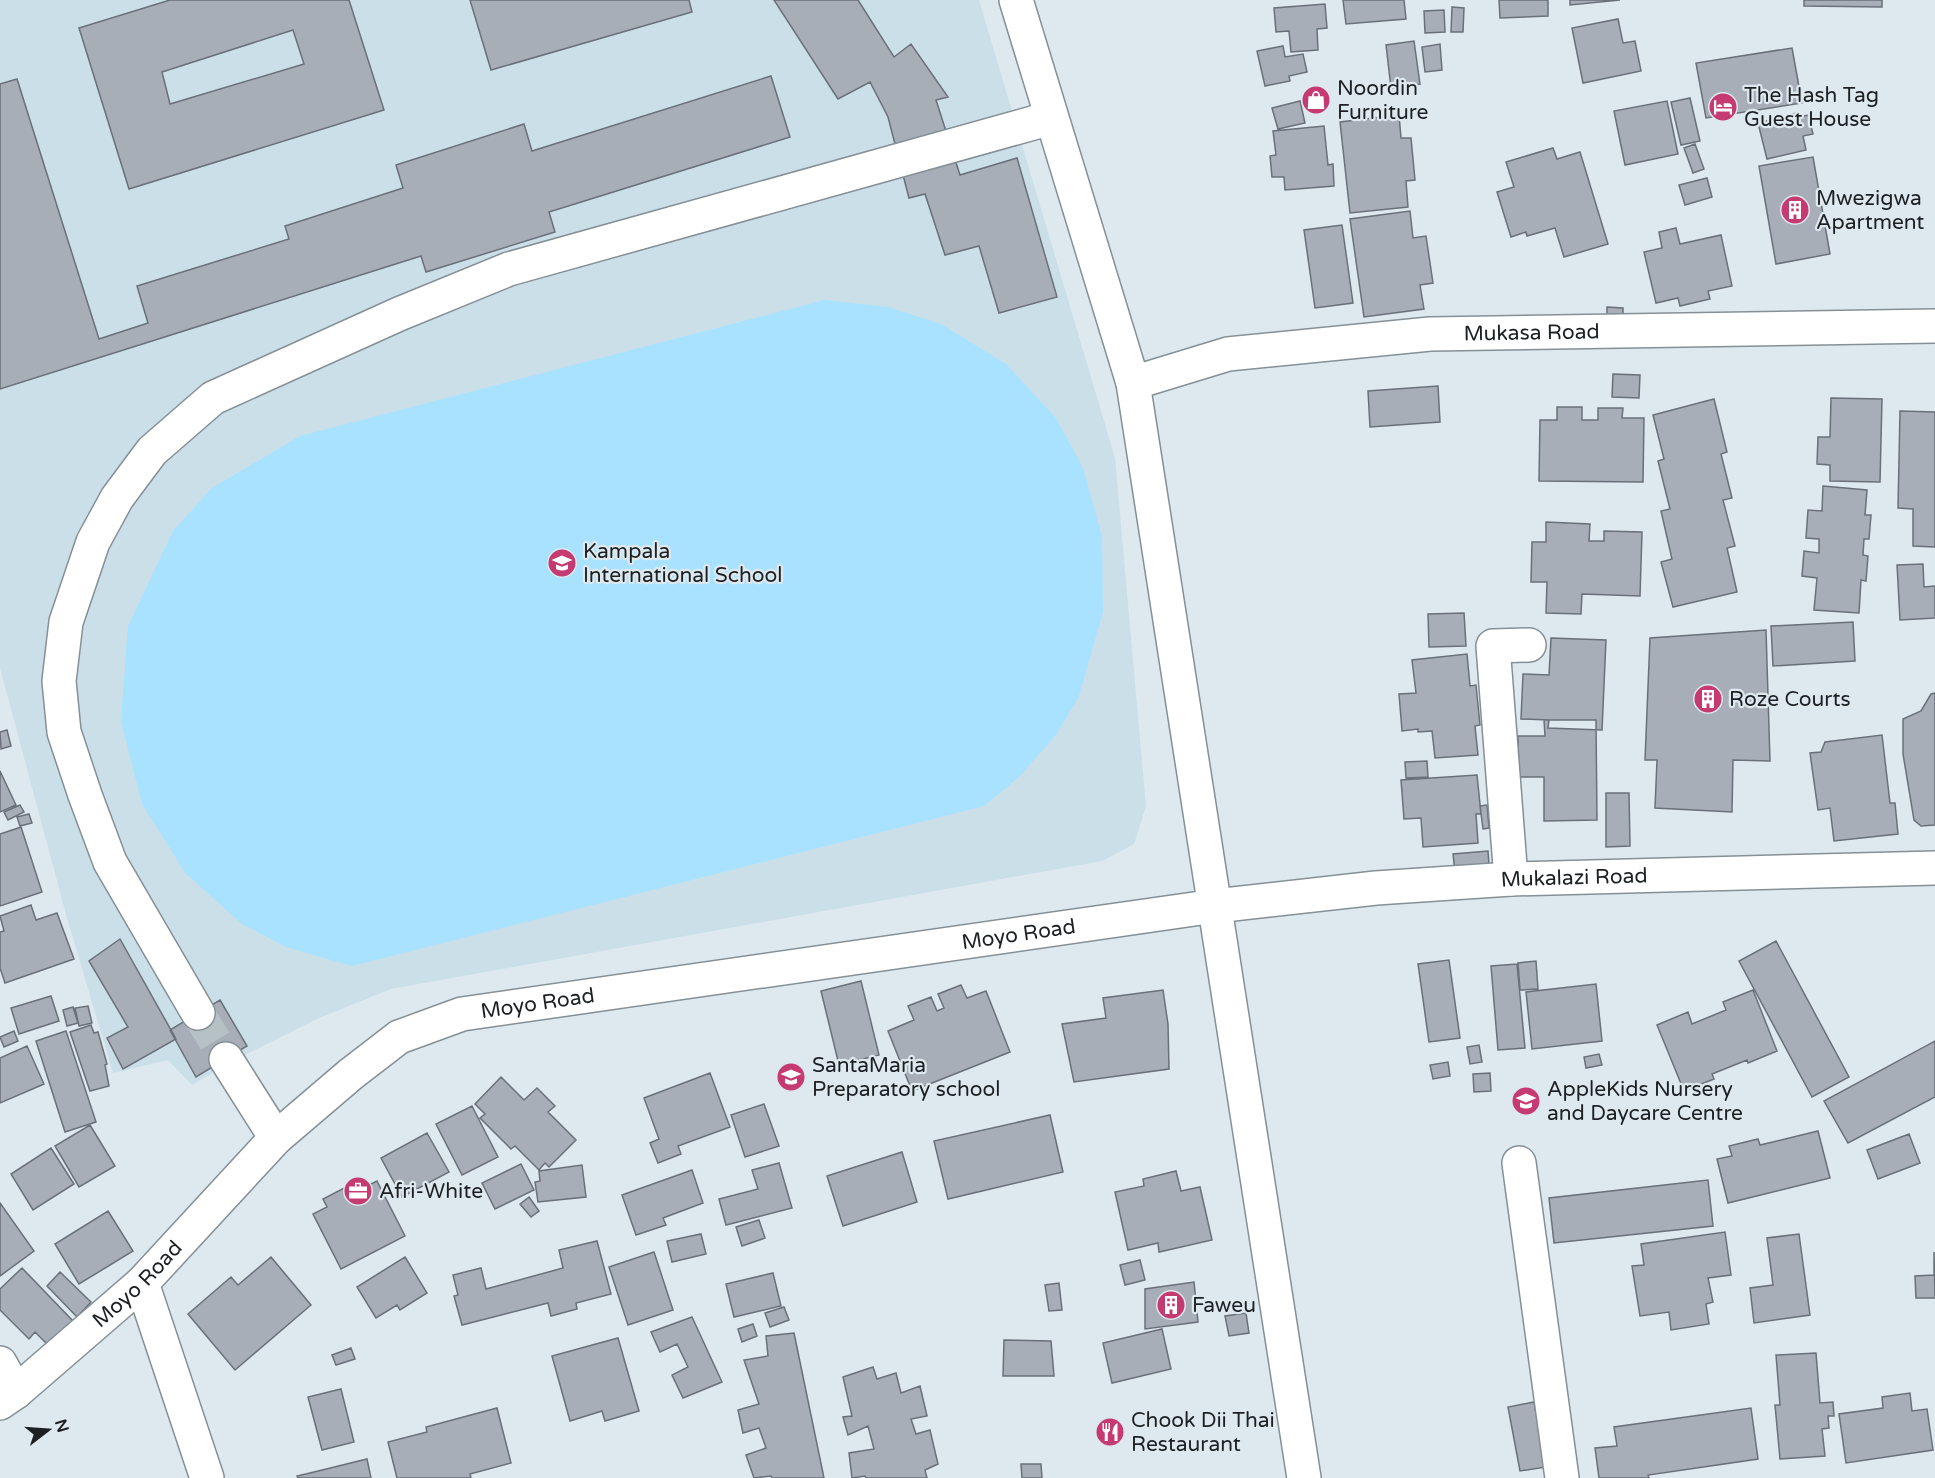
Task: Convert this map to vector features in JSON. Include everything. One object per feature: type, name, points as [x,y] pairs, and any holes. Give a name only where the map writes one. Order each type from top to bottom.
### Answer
[{"type":"street","points":[[1016,0],[1133,383],[1304,1478]]},
{"type":"street","points":[[198,1013],[110,862],[64,732],[58,681],[66,622],[93,542],[117,498],[152,451],[213,398],[399,314],[509,269],[1051,118]]},
{"type":"street","name":"Mukasa Road","points":[[1133,383],[1228,354],[1430,334],[1935,326]]},
{"type":"street","points":[[1511,879],[1493,646],[1529,645]]},
{"type":"street","name":"Mukalazi Road","points":[[1215,906],[1376,888],[1511,879],[1935,868]]},
{"type":"street","name":"Moyo Road","points":[[8,1398],[142,1283],[276,1138],[351,1074],[399,1037],[462,1014],[1215,906]]},
{"type":"street","points":[[226,1059],[276,1138]]},
{"type":"street","points":[[1519,1162],[1562,1478]]},
{"type":"street","points":[[142,1283],[207,1478]]},
{"type":"street","points":[[0,1363],[8,1398]]},
{"type":"shaded area","name":"Kampala International School","points":[[0,0],[979,0],[1115,458],[1146,806],[1134,844],[1102,861],[391,989],[319,1018],[229,1063],[192,1085],[168,1060],[113,1073],[67,918],[0,668]]},
{"type":"shaded area","points":[[825,300],[888,307],[941,324],[1006,364],[1056,418],[1083,468],[1102,536],[1103,612],[1079,696],[1056,735],[1019,777],[984,806],[352,966],[286,947],[242,924],[186,874],[142,804],[121,721],[128,626],[173,531],[212,488],[300,436]]},
{"type":"building","points":[[170,0],[349,0],[384,110],[129,189],[79,28]],"holes":[[[293,30],[304,64],[170,104],[162,72]]]},
{"type":"building","points":[[470,0],[689,0],[692,12],[491,70]]},
{"type":"building","points":[[774,0],[858,0],[894,57],[911,44],[948,97],[936,100],[960,175],[1017,158],[1057,297],[999,313],[979,246],[945,255],[925,194],[909,198],[888,117],[870,82],[838,99]]},
{"type":"building","points":[[1343,0],[1404,0],[1406,19],[1346,24]]},
{"type":"building","points":[[1499,0],[1548,0],[1548,16],[1500,18]]},
{"type":"building","points":[[1570,0],[1620,0],[1570,5]]},
{"type":"building","points":[[1804,0],[1882,0],[1882,7],[1804,6]]},
{"type":"building","points":[[1325,4],[1327,28],[1317,29],[1318,50],[1291,52],[1289,31],[1276,32],[1274,8]]},
{"type":"building","points":[[1452,7],[1464,8],[1463,32],[1451,32]]},
{"type":"building","points":[[1444,10],[1445,32],[1425,33],[1424,11]]},
{"type":"building","points":[[1618,19],[1623,43],[1635,41],[1641,71],[1583,83],[1572,28]]},
{"type":"building","points":[[1414,41],[1420,84],[1391,88],[1386,45]]},
{"type":"building","points":[[1440,44],[1442,70],[1425,72],[1422,47]]},
{"type":"building","points":[[1283,46],[1285,57],[1303,54],[1307,72],[1289,76],[1290,81],[1265,86],[1257,51]]},
{"type":"building","points":[[1792,48],[1802,103],[1706,118],[1696,63]]},
{"type":"building","points":[[771,76],[790,137],[549,212],[555,232],[426,272],[421,256],[0,389],[0,84],[17,79],[99,339],[148,323],[137,286],[289,239],[285,226],[403,188],[396,165],[524,124],[532,151]]},
{"type":"building","points":[[1690,98],[1700,141],[1681,145],[1671,102]]},
{"type":"building","points":[[1300,101],[1305,123],[1278,129],[1272,108]]},
{"type":"building","points":[[1667,101],[1678,154],[1625,165],[1614,111]]},
{"type":"building","points":[[1797,113],[1798,117],[1808,115],[1813,134],[1803,136],[1806,150],[1767,159],[1758,123]]},
{"type":"building","points":[[1399,115],[1401,138],[1411,138],[1415,180],[1406,181],[1408,207],[1350,213],[1340,122]]},
{"type":"building","points":[[1324,126],[1328,165],[1333,164],[1334,186],[1285,190],[1284,177],[1272,177],[1270,156],[1276,155],[1273,131]]},
{"type":"building","points":[[1695,144],[1704,169],[1693,173],[1684,148]]},
{"type":"building","points":[[1553,148],[1557,159],[1580,152],[1608,244],[1564,257],[1555,228],[1527,236],[1526,232],[1511,237],[1497,192],[1514,187],[1506,162]]},
{"type":"building","name":"Mwezigwa Apartment","points":[[1813,157],[1830,254],[1776,264],[1759,166]]},
{"type":"building","points":[[1707,178],[1712,197],[1685,205],[1679,185]]},
{"type":"building","points":[[1410,211],[1413,238],[1426,236],[1433,283],[1420,285],[1424,309],[1364,317],[1350,219]]},
{"type":"building","points":[[1342,225],[1353,303],[1315,308],[1304,230]]},
{"type":"building","points":[[1676,228],[1680,244],[1721,235],[1732,286],[1708,291],[1710,299],[1680,306],[1678,298],[1656,303],[1644,252],[1662,248],[1659,232]]},
{"type":"building","points":[[1607,307],[1623,308],[1623,322],[1607,322]]},
{"type":"building","points":[[1613,374],[1640,375],[1639,398],[1612,397]]},
{"type":"building","points":[[1438,386],[1440,422],[1370,427],[1368,391]]},
{"type":"building","points":[[1831,398],[1882,399],[1880,482],[1830,481],[1830,465],[1817,464],[1818,437],[1830,437]]},
{"type":"building","points":[[1714,399],[1727,452],[1721,454],[1732,498],[1723,500],[1735,546],[1727,548],[1737,592],[1673,607],[1661,562],[1672,559],[1661,511],[1670,509],[1658,461],[1664,459],[1653,415]]},
{"type":"building","points":[[1557,407],[1582,407],[1582,420],[1598,420],[1598,408],[1623,408],[1622,418],[1644,418],[1643,482],[1539,481],[1540,420],[1557,420]]},
{"type":"building","points":[[1900,411],[1935,412],[1935,547],[1913,546],[1913,509],[1898,508]]},
{"type":"building","points":[[1823,486],[1867,490],[1865,515],[1871,515],[1869,539],[1864,539],[1863,555],[1868,556],[1866,581],[1861,580],[1859,613],[1814,610],[1817,578],[1802,576],[1804,551],[1819,553],[1819,539],[1806,538],[1808,510],[1822,511]]},
{"type":"building","points":[[1546,522],[1590,524],[1589,541],[1604,541],[1604,531],[1642,532],[1640,596],[1582,594],[1581,614],[1546,613],[1547,582],[1531,582],[1532,542],[1546,542]]},
{"type":"building","points":[[1923,564],[1924,587],[1935,586],[1935,618],[1900,620],[1897,565]]},
{"type":"building","points":[[1464,613],[1466,646],[1429,647],[1428,614]]},
{"type":"building","points":[[1853,622],[1855,661],[1773,666],[1771,626]]},
{"type":"building","name":"Roze Courts","points":[[1766,630],[1770,761],[1733,760],[1732,812],[1655,808],[1657,760],[1645,760],[1650,638]]},
{"type":"building","points":[[1551,638],[1606,640],[1602,730],[1548,728],[1549,720],[1521,719],[1523,674],[1549,675]]},
{"type":"building","points":[[1467,654],[1470,686],[1476,685],[1480,725],[1475,726],[1478,755],[1435,758],[1432,731],[1418,732],[1418,729],[1402,731],[1399,694],[1416,693],[1412,660]]},
{"type":"building","points":[[1935,693],[1935,825],[1921,826],[1914,820],[1903,754],[1903,719],[1921,711],[1931,694]]},
{"type":"building","points":[[1544,720],[1596,720],[1597,820],[1544,821],[1544,777],[1519,777],[1518,736],[1545,736]]},
{"type":"building","points":[[7,730],[11,746],[1,749],[0,732]]},
{"type":"building","points":[[1882,735],[1890,803],[1895,803],[1898,834],[1834,841],[1830,808],[1818,810],[1810,753],[1821,752],[1825,742]]},
{"type":"building","points":[[1427,761],[1428,777],[1406,778],[1405,762]]},
{"type":"building","points":[[0,771],[16,805],[0,812]]},
{"type":"building","points":[[1477,775],[1481,814],[1476,814],[1478,843],[1423,847],[1421,818],[1404,819],[1401,780]]},
{"type":"building","points":[[1606,793],[1629,793],[1630,846],[1606,847]]},
{"type":"building","points":[[20,805],[24,812],[8,820],[4,812]]},
{"type":"building","points":[[1487,805],[1489,828],[1483,829],[1480,806]]},
{"type":"building","points":[[29,814],[32,823],[20,826],[17,817]]},
{"type":"building","points":[[21,827],[42,892],[0,906],[0,834]]},
{"type":"building","points":[[1488,851],[1490,878],[1456,882],[1453,854]]},
{"type":"building","points":[[31,905],[36,920],[57,913],[74,959],[5,983],[0,968],[0,932],[4,931],[0,916]]},
{"type":"building","points":[[120,939],[176,1039],[123,1069],[107,1038],[128,1027],[89,961]]},
{"type":"building","points":[[1776,941],[1849,1077],[1812,1097],[1739,961]]},
{"type":"building","points":[[1449,960],[1460,1038],[1429,1042],[1418,964]]},
{"type":"building","points":[[1536,961],[1538,989],[1520,990],[1518,963]]},
{"type":"building","points":[[1517,964],[1525,1048],[1498,1050],[1491,966]]},
{"type":"building","points":[[861,981],[879,1055],[839,1065],[821,991]]},
{"type":"building","points":[[1596,984],[1602,1041],[1532,1049],[1526,992]]},
{"type":"building","points":[[961,985],[967,998],[986,991],[1010,1052],[912,1091],[888,1031],[914,1020],[908,1006],[931,997],[937,1011],[944,1008],[938,994]]},
{"type":"building","points":[[1163,990],[1168,1024],[1169,1069],[1074,1082],[1062,1024],[1106,1018],[1103,998]]},
{"type":"building","points":[[1753,990],[1777,1051],[1712,1074],[1714,1079],[1684,1091],[1657,1025],[1688,1012],[1692,1024],[1726,1010],[1723,1002]]},
{"type":"building","points":[[51,996],[59,1021],[19,1034],[11,1008]]},
{"type":"building","points":[[220,1000],[247,1046],[196,1077],[170,1030]]},
{"type":"building","points":[[88,1006],[92,1023],[79,1026],[75,1008]]},
{"type":"building","points":[[73,1007],[78,1023],[67,1026],[63,1010]]},
{"type":"building","points":[[91,1025],[94,1033],[98,1032],[107,1064],[105,1065],[109,1086],[90,1091],[70,1032]]},
{"type":"building","points":[[14,1031],[18,1041],[4,1047],[0,1037]]},
{"type":"building","points":[[66,1031],[96,1122],[65,1132],[36,1041]]},
{"type":"building","points":[[1935,1041],[1935,1097],[1848,1143],[1824,1101]]},
{"type":"building","points":[[1479,1045],[1482,1062],[1470,1064],[1467,1047]]},
{"type":"building","points":[[27,1046],[44,1084],[0,1103],[0,1058]]},
{"type":"building","points":[[1599,1054],[1602,1065],[1586,1068],[1584,1057]]},
{"type":"building","points":[[1448,1062],[1450,1076],[1433,1079],[1430,1065]]},
{"type":"building","points":[[710,1073],[730,1127],[678,1146],[681,1154],[658,1163],[650,1143],[659,1139],[644,1098]]},
{"type":"building","points":[[1490,1073],[1491,1091],[1474,1092],[1473,1074]]},
{"type":"building","points":[[501,1077],[524,1100],[537,1088],[555,1106],[548,1112],[576,1140],[549,1167],[545,1163],[539,1170],[515,1146],[511,1149],[480,1118],[485,1114],[475,1104]]},
{"type":"building","points":[[764,1104],[779,1146],[745,1157],[731,1115]]},
{"type":"building","points":[[472,1106],[498,1157],[462,1175],[436,1124]]},
{"type":"building","points":[[1050,1115],[1063,1172],[948,1199],[934,1141]]},
{"type":"building","points":[[90,1125],[115,1166],[79,1187],[55,1146]]},
{"type":"building","points":[[1818,1131],[1830,1178],[1728,1203],[1717,1159],[1732,1156],[1729,1146],[1758,1139],[1760,1145]]},
{"type":"building","points":[[427,1133],[449,1172],[402,1197],[381,1158]]},
{"type":"building","points":[[1909,1134],[1920,1163],[1878,1179],[1867,1150]]},
{"type":"building","points":[[51,1148],[74,1184],[33,1210],[11,1174]]},
{"type":"building","points":[[902,1152],[917,1202],[843,1226],[827,1176]]},
{"type":"building","points":[[779,1163],[792,1208],[726,1225],[719,1199],[758,1189],[752,1170]]},
{"type":"building","points":[[521,1164],[534,1190],[495,1209],[482,1183]]},
{"type":"building","points":[[582,1165],[586,1197],[538,1202],[535,1182],[540,1181],[539,1171]]},
{"type":"building","points":[[692,1170],[703,1203],[663,1218],[666,1225],[636,1235],[622,1195]]},
{"type":"building","points":[[1176,1171],[1181,1191],[1200,1187],[1212,1240],[1159,1252],[1158,1243],[1128,1250],[1115,1192],[1144,1186],[1143,1179]]},
{"type":"building","points":[[1708,1180],[1713,1226],[1554,1243],[1549,1198]]},
{"type":"building","points":[[377,1181],[405,1236],[341,1269],[313,1214],[327,1207],[323,1199],[348,1186],[351,1194]]},
{"type":"building","points":[[529,1197],[539,1211],[531,1217],[520,1204]]},
{"type":"building","points":[[0,1203],[34,1251],[0,1276]]},
{"type":"building","points":[[108,1211],[133,1251],[79,1284],[55,1244]]},
{"type":"building","points":[[759,1220],[765,1238],[742,1246],[736,1227]]},
{"type":"building","points":[[1725,1232],[1731,1275],[1708,1278],[1713,1302],[1706,1304],[1709,1324],[1671,1330],[1669,1312],[1640,1316],[1632,1266],[1644,1265],[1641,1244]]},
{"type":"building","points":[[701,1234],[706,1254],[672,1262],[667,1241]]},
{"type":"building","points":[[1799,1234],[1810,1315],[1754,1323],[1750,1288],[1773,1285],[1767,1238]]},
{"type":"building","points":[[597,1241],[611,1294],[576,1303],[577,1309],[551,1316],[548,1303],[462,1325],[454,1296],[458,1295],[453,1275],[481,1268],[486,1289],[563,1268],[559,1250]]},
{"type":"building","points":[[654,1252],[673,1310],[628,1325],[609,1267]]},
{"type":"building","points":[[1934,1252],[1935,1298],[1916,1298],[1915,1276],[1934,1275]]},
{"type":"building","points":[[271,1257],[311,1305],[235,1370],[188,1314],[231,1277],[238,1285]]},
{"type":"building","points":[[405,1257],[427,1293],[400,1310],[397,1305],[376,1318],[357,1287]]},
{"type":"building","points":[[1140,1260],[1145,1280],[1125,1285],[1120,1265]]},
{"type":"building","points":[[22,1268],[73,1321],[48,1345],[35,1332],[29,1339],[0,1310],[0,1289]]},
{"type":"building","points":[[60,1272],[91,1302],[77,1317],[47,1286]]},
{"type":"building","points":[[773,1273],[781,1306],[734,1317],[726,1284]]},
{"type":"building","name":"Faweu","points":[[1194,1282],[1198,1322],[1145,1329],[1145,1289]]},
{"type":"building","points":[[1059,1283],[1062,1310],[1049,1311],[1045,1285]]},
{"type":"building","points":[[784,1307],[789,1320],[770,1327],[765,1313]]},
{"type":"building","points":[[1246,1313],[1249,1333],[1229,1336],[1225,1316]]},
{"type":"building","points":[[692,1317],[722,1382],[683,1398],[672,1375],[688,1367],[677,1344],[660,1352],[651,1332]]},
{"type":"building","points":[[753,1324],[757,1336],[742,1342],[738,1329]]},
{"type":"building","points":[[1162,1329],[1171,1369],[1112,1383],[1103,1343]]},
{"type":"building","points":[[794,1333],[824,1478],[772,1478],[771,1476],[754,1478],[746,1455],[766,1448],[759,1428],[743,1433],[738,1410],[759,1404],[744,1360],[768,1356],[766,1336]]},
{"type":"building","points":[[618,1338],[639,1411],[605,1421],[602,1411],[570,1421],[552,1356]]},
{"type":"building","points":[[1004,1340],[1051,1341],[1054,1376],[1003,1376]]},
{"type":"building","points":[[351,1348],[355,1359],[336,1365],[332,1355]]},
{"type":"building","points":[[1816,1353],[1820,1403],[1833,1402],[1834,1416],[1828,1416],[1829,1428],[1822,1429],[1825,1456],[1780,1459],[1775,1405],[1780,1405],[1776,1355]]},
{"type":"building","points":[[873,1367],[877,1379],[896,1373],[901,1393],[920,1386],[927,1416],[911,1419],[916,1434],[930,1430],[938,1464],[925,1470],[927,1478],[866,1478],[865,1476],[852,1478],[849,1453],[874,1449],[868,1426],[848,1435],[843,1417],[852,1416],[843,1377]]},
{"type":"building","points":[[341,1389],[354,1442],[322,1450],[308,1397]]},
{"type":"building","points":[[1910,1393],[1912,1411],[1927,1409],[1933,1450],[1846,1463],[1839,1414],[1883,1408],[1882,1397]]},
{"type":"building","points":[[1534,1402],[1546,1467],[1520,1471],[1508,1407]]},
{"type":"building","points":[[497,1408],[511,1463],[470,1474],[471,1478],[397,1478],[388,1442],[427,1432],[426,1427]]},
{"type":"building","points":[[1751,1408],[1758,1459],[1648,1475],[1649,1478],[1599,1478],[1595,1448],[1617,1446],[1614,1427]]},
{"type":"building","points":[[367,1459],[371,1478],[298,1478],[297,1476],[310,1473]]},
{"type":"building","points":[[1021,1464],[1041,1464],[1042,1478],[1022,1478]]},
{"type":"tunnel","points":[[198,1013],[226,1059]]},
{"type":"place","name":"Noordin Furniture","points":[[1316,100]]},
{"type":"place","name":"The Hash Tag Guest House","points":[[1723,107]]},
{"type":"place","name":"Mwezigwa Apartment","points":[[1795,210]]},
{"type":"place","name":"Kampala International School","points":[[562,563]]},
{"type":"place","name":"Roze Courts","points":[[1708,699]]},
{"type":"place","name":"SantaMaria Preparatory school","points":[[791,1077]]},
{"type":"place","name":"AppleKids Nursery and Daycare Centre","points":[[1526,1101]]},
{"type":"place","name":"Afri-White","points":[[358,1191]]},
{"type":"place","name":"Faweu","points":[[1171,1305]]},
{"type":"place","name":"Chook Dii Thai Restaurant","points":[[1110,1432]]}]
